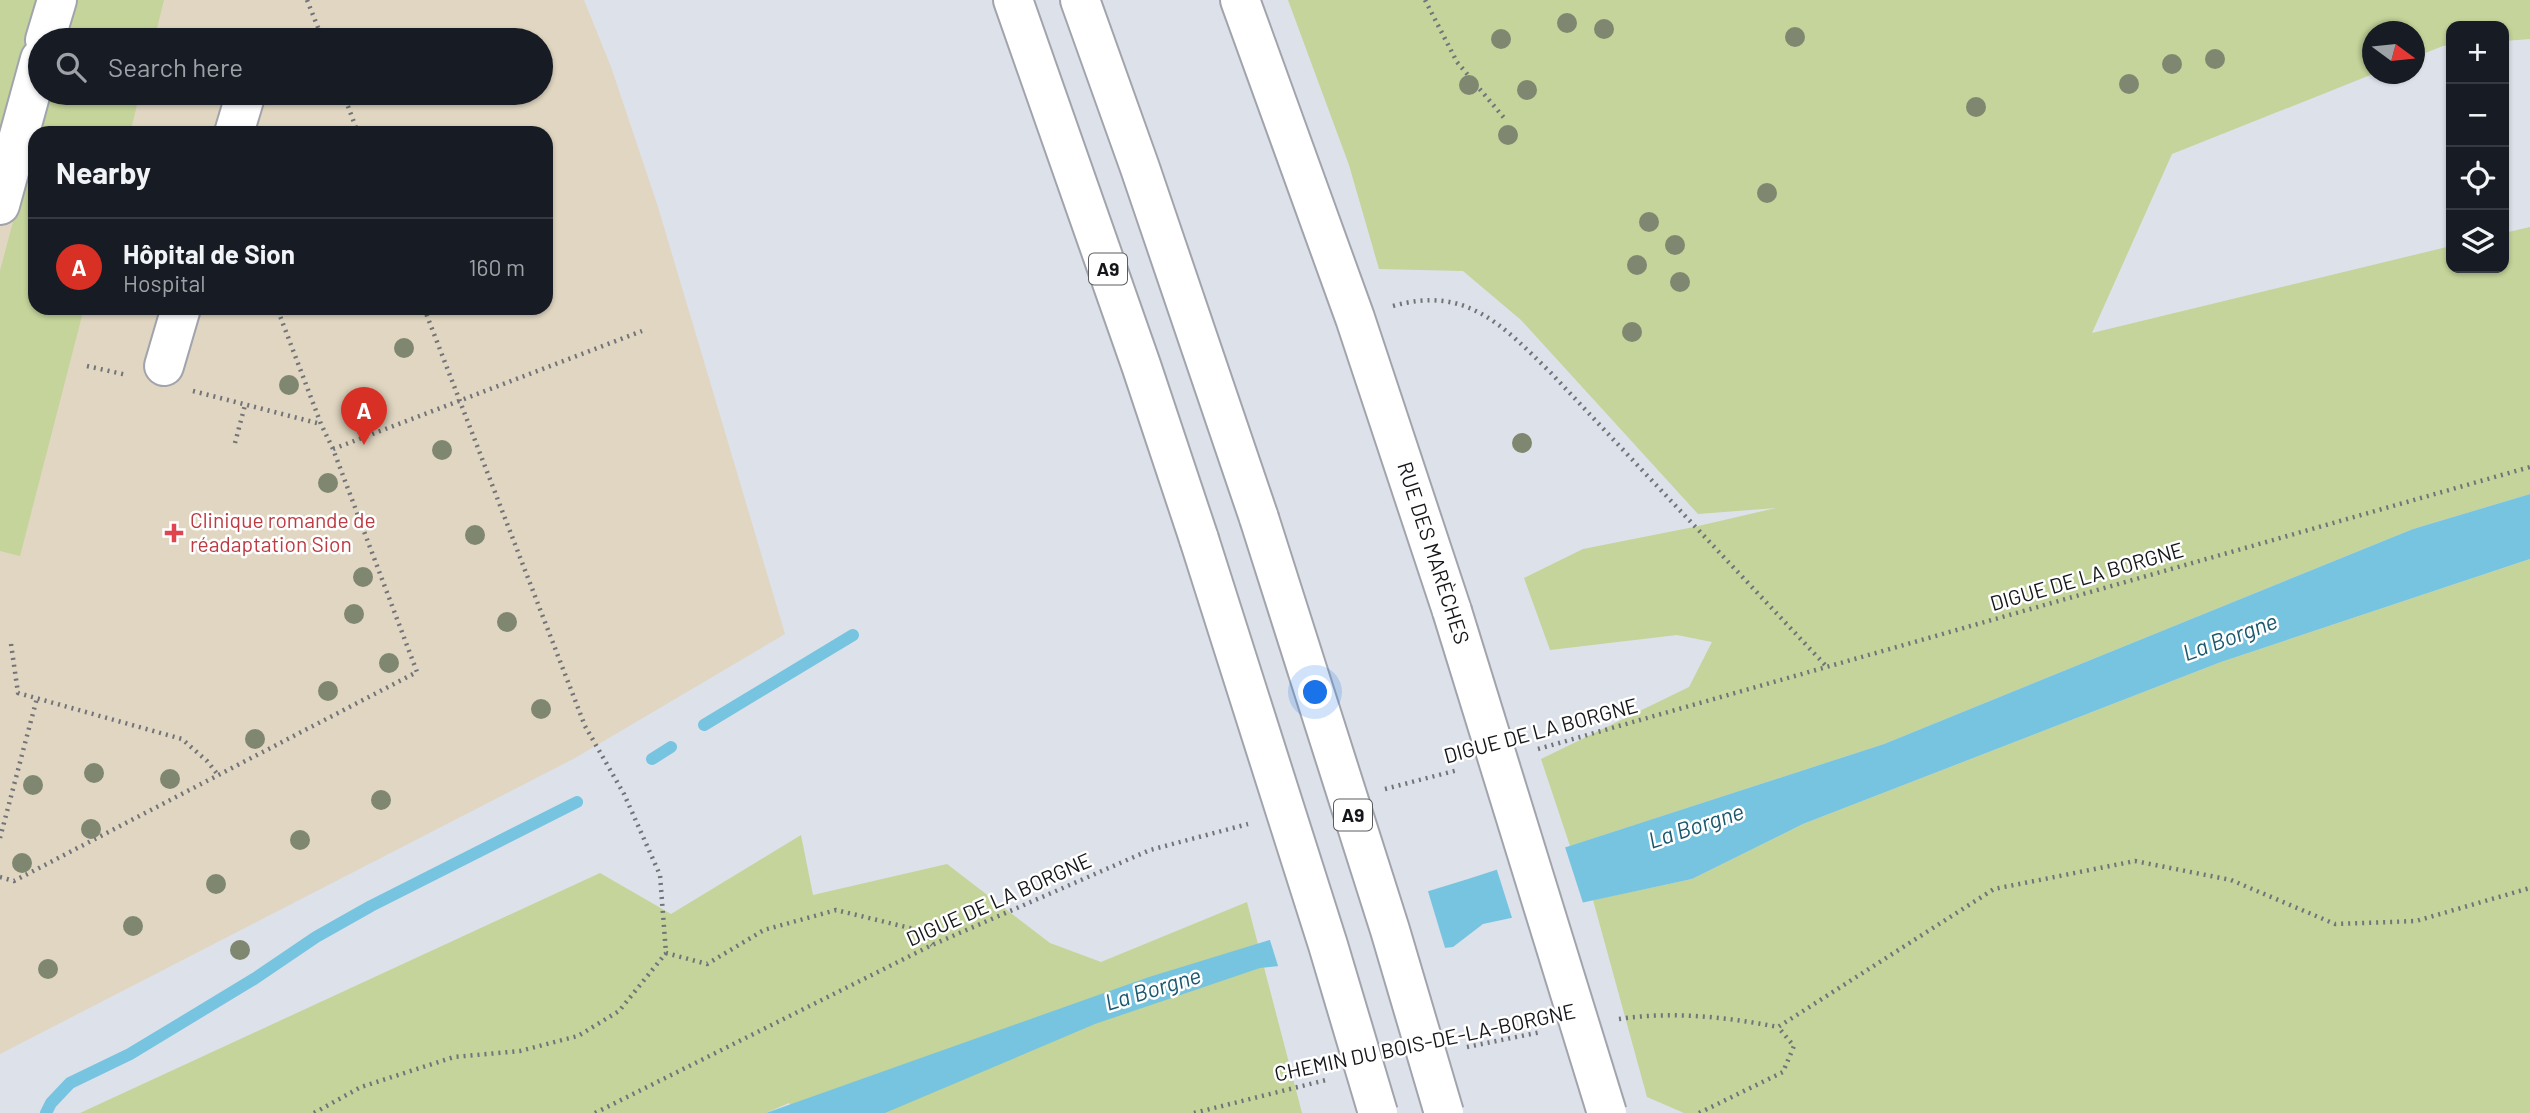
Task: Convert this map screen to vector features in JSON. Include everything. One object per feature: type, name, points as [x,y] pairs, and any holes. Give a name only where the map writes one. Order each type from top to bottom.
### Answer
[{"type":"main road","points":[[49,28],[57,0]]},
{"type":"main road","name":"A9","points":[[1013,0],[1199,539],[1378,1113]]},
{"type":"main road","name":"A9","points":[[1080,0],[1259,518],[1390,930],[1444,1113]]},
{"type":"main road","name":"RUE DES MARÈCHES","points":[[1240,0],[1355,318],[1452,611],[1607,1113]]},
{"type":"main road","points":[[0,205],[28,103]]},
{"type":"main road","points":[[236,126],[242,105]]},
{"type":"main road","points":[[173,378],[180,315]]},
{"type":"path","points":[[307,0],[318,28]]},
{"type":"path","points":[[1425,0],[1457,62],[1505,119]]},
{"type":"path","points":[[348,105],[355,126]]},
{"type":"path","points":[[1355,318],[1403,303],[1454,302],[1483,313],[1506,328],[1827,667]]},
{"type":"path","points":[[0,877],[15,881],[416,672],[280,315]]},
{"type":"path","points":[[314,1113],[361,1087],[453,1058],[520,1051],[578,1036],[619,1011],[666,953],[660,876],[624,794],[585,726],[427,315]]},
{"type":"path","points":[[333,449],[642,331]]},
{"type":"path","points":[[173,378],[245,405],[321,424]]},
{"type":"path","points":[[235,443],[245,405]]},
{"type":"path","name":"DIGUE DE LA BORGNE","points":[[1528,752],[2530,467]]},
{"type":"path","points":[[11,644],[18,693],[182,740],[207,761],[219,776]]},
{"type":"path","points":[[0,838],[37,698]]},
{"type":"path","name":"DIGUE DE LA BORGNE","points":[[1379,790],[1460,769]]},
{"type":"path","name":"DIGUE DE LA BORGNE","points":[[595,1113],[932,946],[1150,850],[1258,822]]},
{"type":"path","points":[[1778,1027],[1994,889],[2135,861],[2231,880],[2335,924],[2416,921],[2530,888]]},
{"type":"path","points":[[666,953],[707,964],[764,930],[836,910],[914,929],[932,946]]},
{"type":"path","points":[[1611,1020],[1638,1016],[1724,1017],[1778,1027],[1794,1046],[1783,1072],[1699,1113]]},
{"type":"path","name":"CHEMIN DU BOIS-DE-LA-BORGNE","points":[[1463,1048],[1542,1031]]},
{"type":"path","name":"CHEMIN DU BOIS-DE-LA-BORGNE","points":[[1194,1113],[1332,1079]]},
{"type":"shaded area","points":[[0,0],[584,0],[611,67],[658,207],[785,634],[575,758],[0,1054]]},
{"type":"green space","points":[[0,0],[39,0],[32,28],[28,28],[28,43],[0,153]]},
{"type":"green space","points":[[72,0],[164,0],[157,28],[64,28]]},
{"type":"green space","points":[[1288,0],[2530,0],[2530,39],[2509,41],[2509,21],[2446,21],[2446,46],[2425,53],[2425,21],[2362,21],[2362,78],[2172,154],[2092,333],[2446,247],[2446,273],[2509,273],[2509,232],[2530,227],[2530,494],[2413,529],[1884,744],[1570,846],[1541,759],[1689,687],[1712,642],[1677,635],[1550,650],[1524,578],[1583,549],[1776,508],[1698,514],[1521,320],[1463,271],[1379,269],[1349,165]]},
{"type":"green space","points":[[44,105],[137,105],[132,126],[39,126]]},
{"type":"green space","points":[[28,165],[28,315],[82,315],[20,556],[0,551],[0,271]]},
{"type":"green space","points":[[2530,559],[2530,1113],[1684,1113],[1647,1097],[1593,900],[1692,879],[1803,824],[2221,662]]},
{"type":"green space","points":[[801,835],[813,895],[947,864],[1050,943],[1101,962],[1247,902],[1302,1113],[796,1113],[789,1103],[766,1113],[80,1113],[600,873],[671,914]]},
{"type":"water","name":"La Borgne","points":[[2530,494],[2530,559],[2221,662],[1803,824],[1692,879],[1483,924],[1453,947],[1260,968],[1095,1024],[885,1113],[766,1113],[1149,977],[1468,879],[1884,744],[2413,529]]},
{"type":"pier","points":[[1564,844],[1584,906],[1513,921],[1496,867]]},
{"type":"pier","points":[[1427,888],[1446,951],[1279,969],[1269,937]]},
{"type":"waterway","points":[[704,725],[853,635]]},
{"type":"waterway","points":[[652,759],[671,747]]},
{"type":"waterway","points":[[46,1113],[51,1103],[70,1083],[130,1054],[254,979],[316,937],[371,906],[577,802]]},
{"type":"place","name":"Hôpital de Sion","points":[[364,445]]},
{"type":"place","name":"Clinique romande de réadaptation Sion","points":[[174,533]]}]
